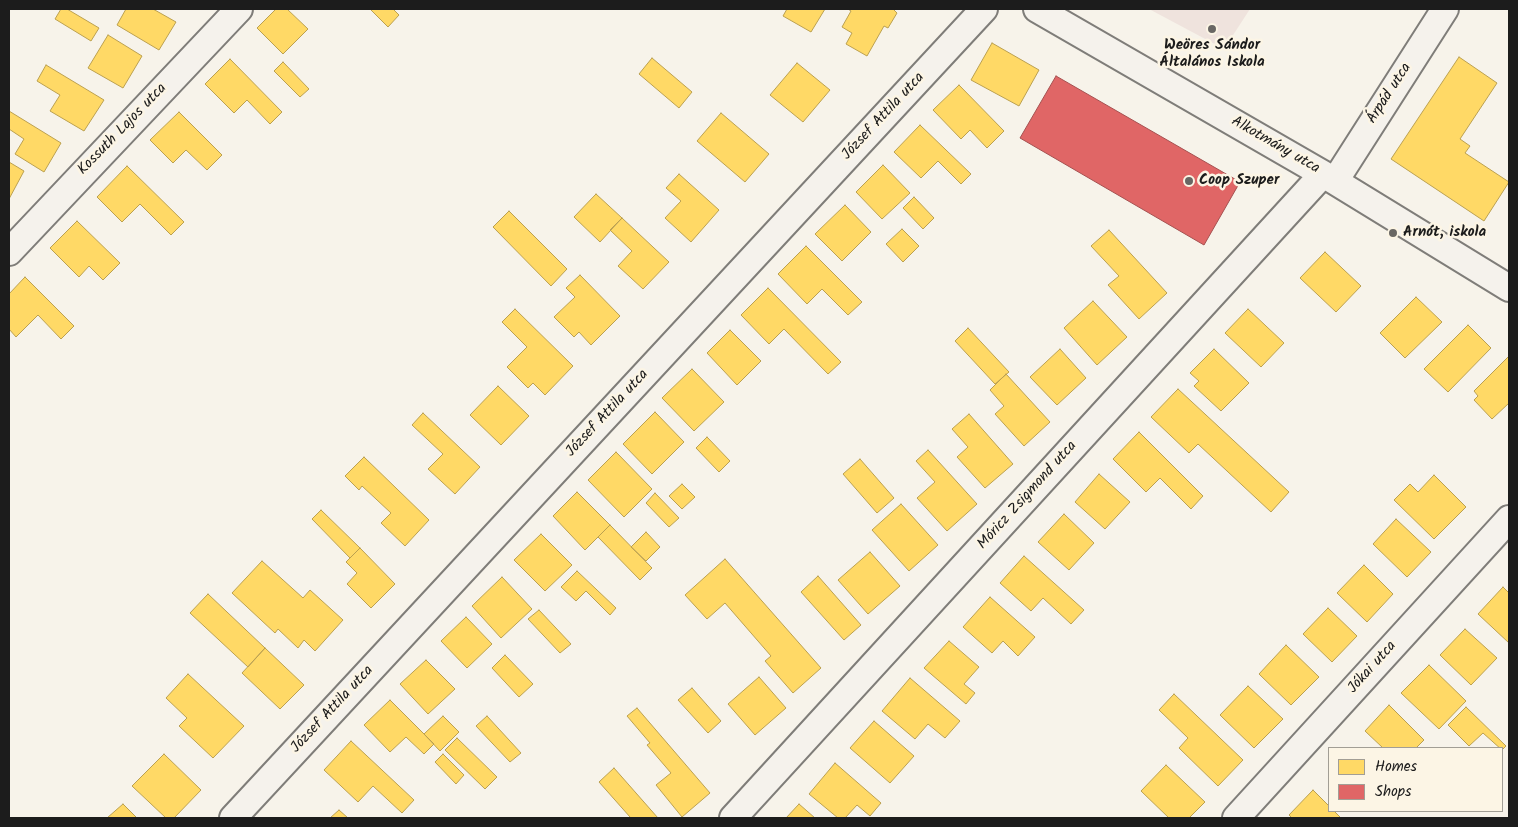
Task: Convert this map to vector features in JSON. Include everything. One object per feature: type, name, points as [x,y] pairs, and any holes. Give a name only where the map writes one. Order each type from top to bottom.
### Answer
[{"type":"street","name":"Kossuth Lajos utca","points":[[9,252],[239,9]]},
{"type":"street","name":"József Attila utca","points":[[233,818],[984,9]]},
{"type":"street","name":"Alkotmány utca","points":[[1037,9],[1329,177],[1509,288]]},
{"type":"street","name":"Árpád utca","points":[[1329,177],[1446,9]]},
{"type":"street","name":"Móricz Zsigmond utca","points":[[733,818],[1329,177]]},
{"type":"street","name":"Jókai utca","points":[[1236,818],[1509,519]]},
{"type":"shaded area","name":"Weöres Sándor Általános Iskola","points":[[1149,9],[1250,9],[1224,49]]},
{"type":"building: Homes","points":[[61,9],[67,9],[99,28],[91,41],[55,19]]},
{"type":"building: Homes","points":[[126,9],[153,9],[176,22],[159,50],[117,25]]},
{"type":"building: Homes","points":[[276,9],[287,9],[308,29],[283,54],[257,28]]},
{"type":"building: Homes","points":[[370,9],[393,9],[399,15],[388,27]]},
{"type":"building: Homes","points":[[787,9],[825,9],[811,32],[783,16]]},
{"type":"building: Homes","points":[[848,9],[893,9],[897,13],[888,28],[884,26],[867,56],[846,44],[852,33],[842,27],[851,11]]},
{"type":"building: Homes","points":[[108,35],[142,56],[123,88],[88,68]]},
{"type":"building: Homes","points":[[992,43],[1039,70],[1019,106],[971,80]]},
{"type":"building: Homes","points":[[1459,57],[1497,83],[1460,139],[1470,146],[1465,153],[1509,182],[1484,221],[1391,159]]},
{"type":"building: Homes","points":[[652,58],[692,92],[679,108],[639,74]]},
{"type":"building: Homes","points":[[230,59],[282,112],[270,124],[247,100],[234,113],[205,84]]},
{"type":"building: Homes","points":[[283,62],[309,89],[300,97],[274,71]]},
{"type":"building: Homes","points":[[797,63],[830,90],[803,122],[770,95]]},
{"type":"building: Homes","points":[[46,65],[104,100],[84,131],[50,111],[60,95],[37,81]]},
{"type":"building: Homes","points":[[959,85],[1004,131],[987,148],[970,130],[961,139],[933,110]]},
{"type":"building: Homes","points":[[9,111],[61,143],[44,172],[15,154],[24,139],[9,129]]},
{"type":"building: Homes","points":[[179,112],[222,155],[207,170],[186,150],[173,163],[150,140]]},
{"type":"building: Homes","points":[[721,113],[769,154],[745,182],[697,141]]},
{"type":"building: Homes","points":[[920,125],[971,174],[961,184],[938,161],[921,178],[894,152]]},
{"type":"building: Homes","points":[[9,162],[24,171],[9,199]]},
{"type":"building: Homes","points":[[883,165],[910,193],[882,219],[856,192]]},
{"type":"building: Homes","points":[[127,166],[184,222],[171,235],[140,204],[122,222],[97,197]]},
{"type":"building: Homes","points":[[679,174],[719,210],[691,242],[665,218],[681,201],[666,188]]},
{"type":"building: Homes","points":[[596,194],[622,218],[600,242],[574,217]]},
{"type":"building: Homes","points":[[914,197],[934,218],[923,229],[903,208]]},
{"type":"building: Homes","points":[[845,205],[871,232],[842,261],[815,234]]},
{"type":"building: Homes","points":[[509,211],[567,269],[551,286],[493,227]]},
{"type":"building: Homes","points":[[622,218],[669,262],[643,289],[618,266],[632,251],[610,230]]},
{"type":"building: Homes","points":[[77,221],[120,263],[103,280],[89,266],[79,277],[50,248]]},
{"type":"building: Homes","points":[[902,229],[919,246],[903,262],[886,244]]},
{"type":"building: Homes","points":[[1109,230],[1167,293],[1139,319],[1108,285],[1119,276],[1091,246]]},
{"type":"building: Homes","points":[[806,246],[862,302],[848,315],[822,289],[807,304],[778,274]]},
{"type":"building: Homes","points":[[1325,252],[1361,286],[1336,312],[1300,278]]},
{"type":"building: Homes","points":[[580,275],[620,316],[591,345],[579,332],[574,337],[554,317],[575,297],[566,288]]},
{"type":"building: Homes","points":[[25,277],[74,326],[61,339],[38,315],[16,337],[9,329],[9,294]]},
{"type":"building: Homes","points":[[768,288],[841,362],[828,374],[784,329],[769,344],[741,315]]},
{"type":"building: Homes","points":[[1416,297],[1442,322],[1405,358],[1380,333]]},
{"type":"building: Homes","points":[[1093,301],[1127,337],[1097,365],[1064,328]]},
{"type":"building: Homes","points":[[515,309],[573,366],[545,395],[533,383],[528,388],[507,367],[527,347],[502,322]]},
{"type":"building: Homes","points":[[1248,309],[1284,343],[1261,367],[1225,333]]},
{"type":"building: Homes","points":[[1468,325],[1491,348],[1448,392],[1424,369]]},
{"type":"building: Homes","points":[[968,328],[1009,372],[995,384],[955,341]]},
{"type":"building: Homes","points":[[730,330],[761,361],[737,385],[707,353]]},
{"type":"building: Homes","points":[[1060,349],[1086,378],[1057,405],[1030,377]]},
{"type":"building: Homes","points":[[1214,349],[1249,383],[1221,411],[1194,386],[1199,381],[1190,373]]},
{"type":"building: Homes","points":[[1509,356],[1509,403],[1492,419],[1474,400],[1478,396],[1474,391]]},
{"type":"building: Homes","points":[[692,369],[724,402],[694,431],[662,398]]},
{"type":"building: Homes","points":[[1006,374],[1050,422],[1024,446],[995,414],[1004,406],[990,390]]},
{"type":"building: Homes","points":[[498,386],[529,416],[501,445],[470,415]]},
{"type":"building: Homes","points":[[1178,389],[1289,492],[1271,512],[1198,444],[1189,453],[1151,417]]},
{"type":"building: Homes","points":[[655,412],[684,442],[652,474],[623,444]]},
{"type":"building: Homes","points":[[423,413],[480,467],[455,494],[428,469],[443,454],[412,425]]},
{"type":"building: Homes","points":[[969,414],[1013,464],[985,488],[957,457],[968,447],[952,429]]},
{"type":"building: Homes","points":[[1139,432],[1203,496],[1191,509],[1160,478],[1146,492],[1113,459]]},
{"type":"building: Homes","points":[[707,437],[730,461],[719,472],[696,448]]},
{"type":"building: Homes","points":[[928,450],[977,504],[947,531],[917,498],[935,482],[916,461]]},
{"type":"building: Homes","points":[[616,452],[652,489],[624,517],[588,480]]},
{"type":"building: Homes","points":[[364,457],[429,520],[405,546],[381,523],[391,513],[362,486],[359,490],[345,476]]},
{"type":"building: Homes","points":[[860,459],[894,498],[877,513],[843,474]]},
{"type":"building: Homes","points":[[1099,474],[1130,502],[1105,529],[1075,502]]},
{"type":"building: Homes","points":[[1434,475],[1466,507],[1434,539],[1394,500],[1410,484],[1418,492]]},
{"type":"building: Homes","points":[[682,484],[695,497],[682,509],[669,496]]},
{"type":"building: Homes","points":[[577,492],[610,525],[585,550],[553,516]]},
{"type":"building: Homes","points":[[655,493],[679,518],[669,527],[646,503]]},
{"type":"building: Homes","points":[[901,504],[938,545],[909,571],[872,530]]},
{"type":"building: Homes","points":[[321,510],[360,548],[350,558],[312,519]]},
{"type":"building: Homes","points":[[1064,514],[1094,543],[1069,570],[1038,542]]},
{"type":"building: Homes","points":[[1396,519],[1431,552],[1407,577],[1373,544]]},
{"type":"building: Homes","points":[[610,525],[652,568],[640,580],[598,537]]},
{"type":"building: Homes","points":[[646,532],[660,547],[646,561],[631,547]]},
{"type":"building: Homes","points":[[541,534],[572,565],[545,591],[514,560]]},
{"type":"building: Homes","points":[[360,548],[395,584],[371,608],[347,584],[357,573],[346,562]]},
{"type":"building: Homes","points":[[870,552],[900,586],[868,614],[838,580]]},
{"type":"building: Homes","points":[[1024,556],[1084,610],[1071,624],[1043,598],[1031,611],[1000,583]]},
{"type":"building: Homes","points":[[725,559],[821,668],[793,693],[765,661],[771,656],[725,603],[707,619],[685,595]]},
{"type":"building: Homes","points":[[262,561],[303,598],[310,590],[343,620],[315,651],[304,640],[298,648],[278,629],[275,633],[232,593]]},
{"type":"building: Homes","points":[[1364,565],[1393,594],[1367,622],[1337,593]]},
{"type":"building: Homes","points":[[577,571],[616,608],[610,615],[586,591],[576,601],[561,587]]},
{"type":"building: Homes","points":[[818,576],[861,625],[844,640],[801,592]]},
{"type":"building: Homes","points":[[502,577],[532,609],[501,638],[472,606]]},
{"type":"building: Homes","points":[[1503,587],[1509,593],[1509,643],[1478,614]]},
{"type":"building: Homes","points":[[208,594],[265,648],[248,667],[190,613]]},
{"type":"building: Homes","points":[[990,597],[1035,637],[1018,656],[1003,641],[992,653],[963,627]]},
{"type":"building: Homes","points":[[1328,608],[1357,636],[1332,662],[1303,634]]},
{"type":"building: Homes","points":[[539,610],[571,644],[560,653],[528,619]]},
{"type":"building: Homes","points":[[466,617],[492,644],[467,668],[441,641]]},
{"type":"building: Homes","points":[[1465,629],[1497,658],[1471,685],[1440,655]]},
{"type":"building: Homes","points":[[949,641],[979,667],[964,684],[975,693],[966,704],[924,668]]},
{"type":"building: Homes","points":[[1286,645],[1319,677],[1291,705],[1259,674]]},
{"type":"building: Homes","points":[[265,648],[304,685],[280,709],[242,673]]},
{"type":"building: Homes","points":[[505,655],[533,684],[519,697],[492,668]]},
{"type":"building: Homes","points":[[426,660],[455,689],[428,714],[400,684]]},
{"type":"building: Homes","points":[[1429,665],[1466,701],[1439,729],[1401,693]]},
{"type":"building: Homes","points":[[188,674],[244,726],[213,758],[179,726],[187,718],[166,698]]},
{"type":"building: Homes","points":[[759,677],[786,708],[755,735],[728,704]]},
{"type":"building: Homes","points":[[910,678],[960,721],[945,738],[928,724],[915,739],[882,711]]},
{"type":"building: Homes","points":[[1248,686],[1283,719],[1254,748],[1220,715]]},
{"type":"building: Homes","points":[[692,688],[721,721],[708,733],[678,700]]},
{"type":"building: Homes","points":[[1174,694],[1243,760],[1218,786],[1179,748],[1188,738],[1159,710]]},
{"type":"building: Homes","points":[[390,700],[434,744],[424,754],[406,737],[390,752],[364,725]]},
{"type":"building: Homes","points":[[1389,705],[1424,740],[1417,747],[1382,747],[1365,731]]},
{"type":"building: Homes","points":[[1466,707],[1506,746],[1503,749],[1503,747],[1499,747],[1483,733],[1469,746],[1448,725]]},
{"type":"building: Homes","points":[[637,708],[710,793],[682,817],[656,785],[671,773],[647,745],[650,743],[627,716]]},
{"type":"building: Homes","points":[[443,716],[459,732],[440,751],[424,734]]},
{"type":"building: Homes","points":[[487,716],[521,753],[510,762],[476,726]]},
{"type":"building: Homes","points":[[874,721],[914,756],[890,783],[850,748]]},
{"type":"building: Homes","points":[[457,738],[497,777],[485,789],[445,750]]},
{"type":"building: Homes","points":[[351,741],[414,800],[402,813],[373,786],[358,802],[324,770]]},
{"type":"building: Homes","points":[[164,754],[201,790],[174,818],[166,818],[132,786]]},
{"type":"building: Homes","points":[[443,754],[464,775],[456,784],[435,762]]},
{"type":"building: Homes","points":[[835,763],[881,803],[870,816],[857,805],[845,818],[838,818],[809,794]]},
{"type":"building: Homes","points":[[1166,765],[1205,802],[1189,818],[1169,818],[1141,791]]},
{"type":"building: Homes","points":[[614,768],[658,818],[628,818],[630,817],[599,782]]},
{"type":"building: Homes","points":[[1313,790],[1328,805],[1328,812],[1335,812],[1341,818],[1292,818],[1289,815]]},
{"type":"building: Homes","points":[[123,804],[137,818],[107,818]]},
{"type":"building: Homes","points":[[799,804],[815,818],[786,818]]},
{"type":"building: Homes","points":[[339,810],[348,818],[330,818]]},
{"type":"building: Shops","points":[[1056,76],[1240,182],[1204,245],[1020,138]]},
{"type":"place","name":"Weöres Sándor Általános Iskola","points":[[1212,29]]},
{"type":"place","name":"Coop Szuper","points":[[1189,181]]},
{"type":"place","name":"Arnót, iskola","points":[[1393,233]]}]
